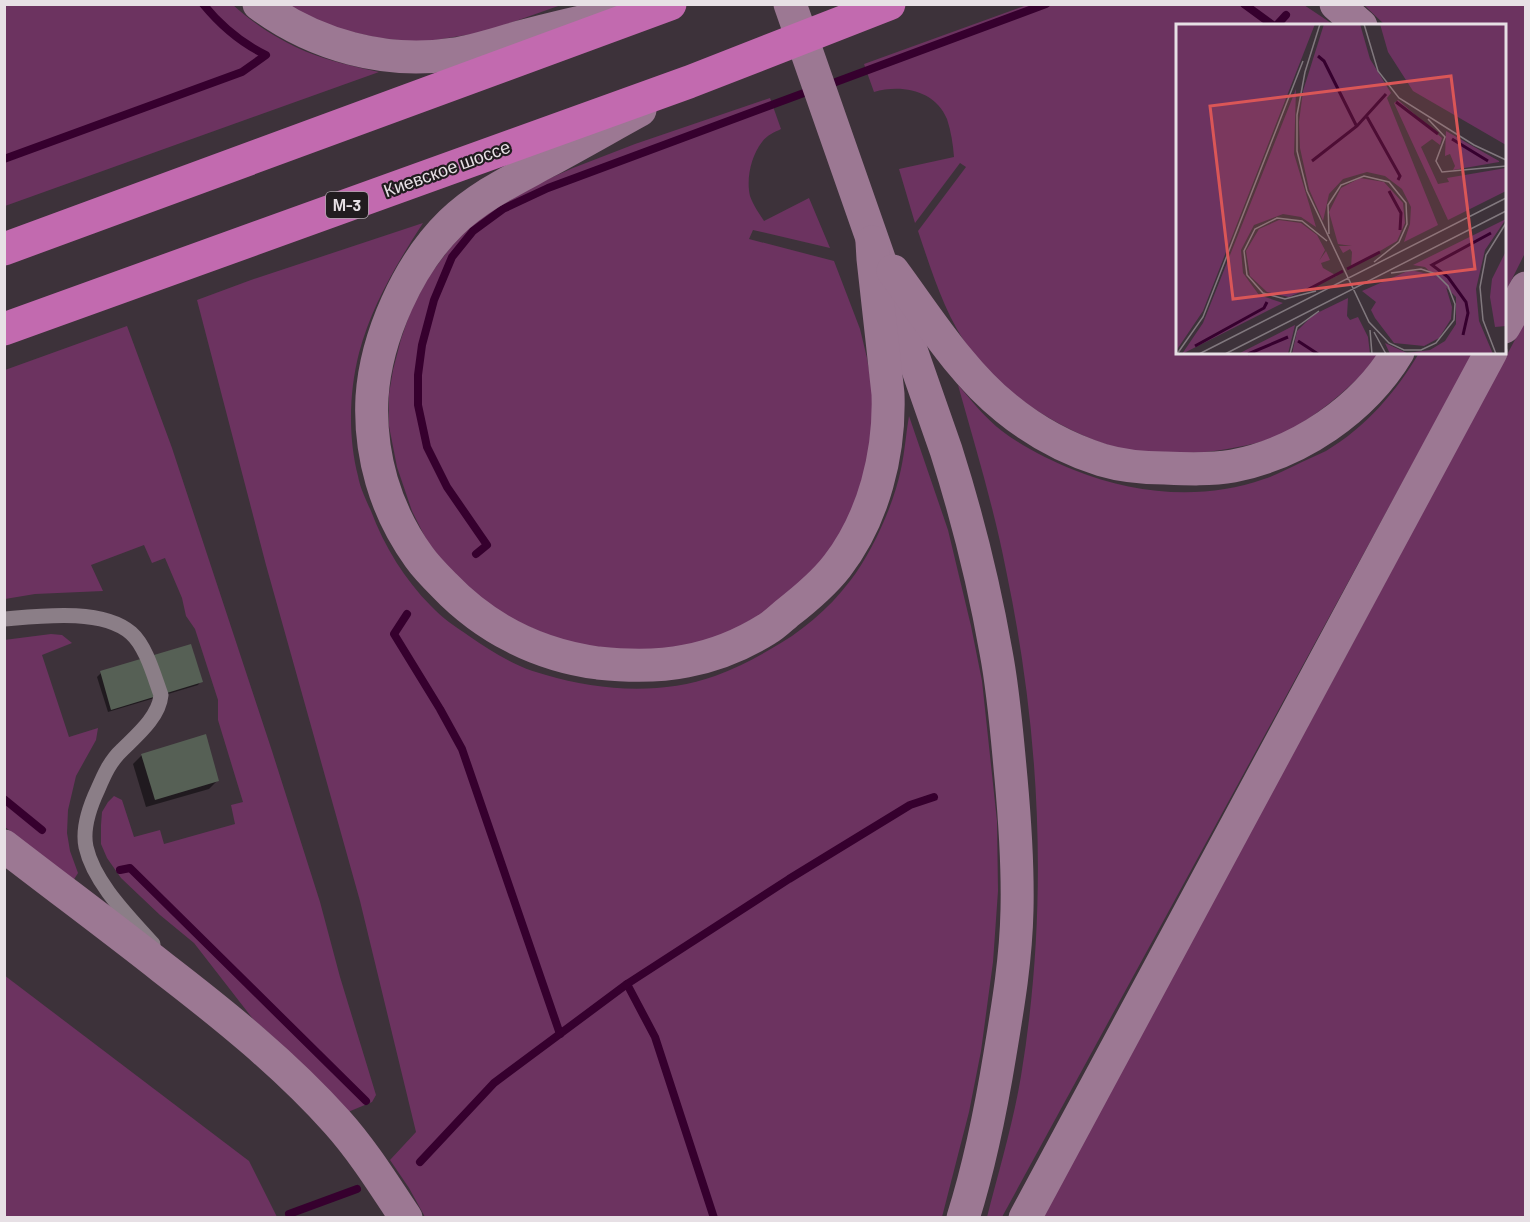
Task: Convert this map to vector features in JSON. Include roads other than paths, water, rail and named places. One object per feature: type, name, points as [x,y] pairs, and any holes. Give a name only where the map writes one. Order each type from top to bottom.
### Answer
[{"type":"highway","name":"Киевское шоссе","points":[[4,328],[689,82],[889,4]]},
{"type":"highway","points":[[4,249],[667,6]]},
{"type":"main road","points":[[259,4],[289,24],[334,43],[378,55],[416,57],[456,54],[564,25],[667,6]]},
{"type":"main road","points":[[790,4],[958,488],[996,654],[1007,732],[1015,823],[1017,892],[1015,945],[1008,1008],[993,1096],[978,1165],[963,1218]]},
{"type":"main road","points":[[1336,4],[1359,24]]},
{"type":"main road","points":[[689,82],[484,195],[436,239],[410,278],[396,308],[381,348],[374,377],[372,425],[377,465],[390,504],[409,543],[429,570],[465,606],[502,632],[535,647],[571,658],[637,666],[687,661],[734,645],[768,628],[809,596],[837,566],[853,541],[875,490],[884,453],[889,412],[888,394],[872,242]]},
{"type":"main road","points":[[872,242],[961,362],[988,393],[1022,421],[1053,440],[1085,454],[1117,463],[1156,468],[1197,469],[1233,466],[1274,453],[1312,435],[1339,417],[1363,396],[1397,354]]},
{"type":"main road","points":[[1506,323],[1526,288]]},
{"type":"main road","points":[[1025,1218],[1490,354]]},
{"type":"main road","points":[[4,846],[194,992],[268,1054],[326,1111],[362,1154],[406,1218]]},
{"type":"lane","points":[[4,619],[60,616],[101,619],[117,624],[132,633],[147,657],[161,695],[160,701],[156,712],[107,769],[90,808],[85,845],[101,882],[194,992]]},
{"type":"waterway","points":[[4,159],[242,72],[266,55],[232,33],[203,4]]},
{"type":"waterway","points":[[825,86],[1046,4]]},
{"type":"waterway","points":[[1244,4],[1271,24]]},
{"type":"waterway","points":[[1278,24],[1286,15]]},
{"type":"waterway","points":[[476,554],[487,545],[447,487],[427,447],[418,405],[418,375],[422,345],[434,300],[452,257],[473,231],[503,209],[548,188],[812,90]]},
{"type":"waterway","points":[[407,614],[394,634],[462,749],[560,1034]]},
{"type":"waterway","points":[[420,1162],[494,1083],[627,984],[789,879],[910,805],[934,797]]},
{"type":"waterway","points":[[4,799],[42,830]]},
{"type":"waterway","points":[[120,870],[130,868],[366,1101]]},
{"type":"waterway","points":[[627,984],[655,1037],[714,1218]]},
{"type":"waterway","points":[[289,1214],[357,1189]]}]
